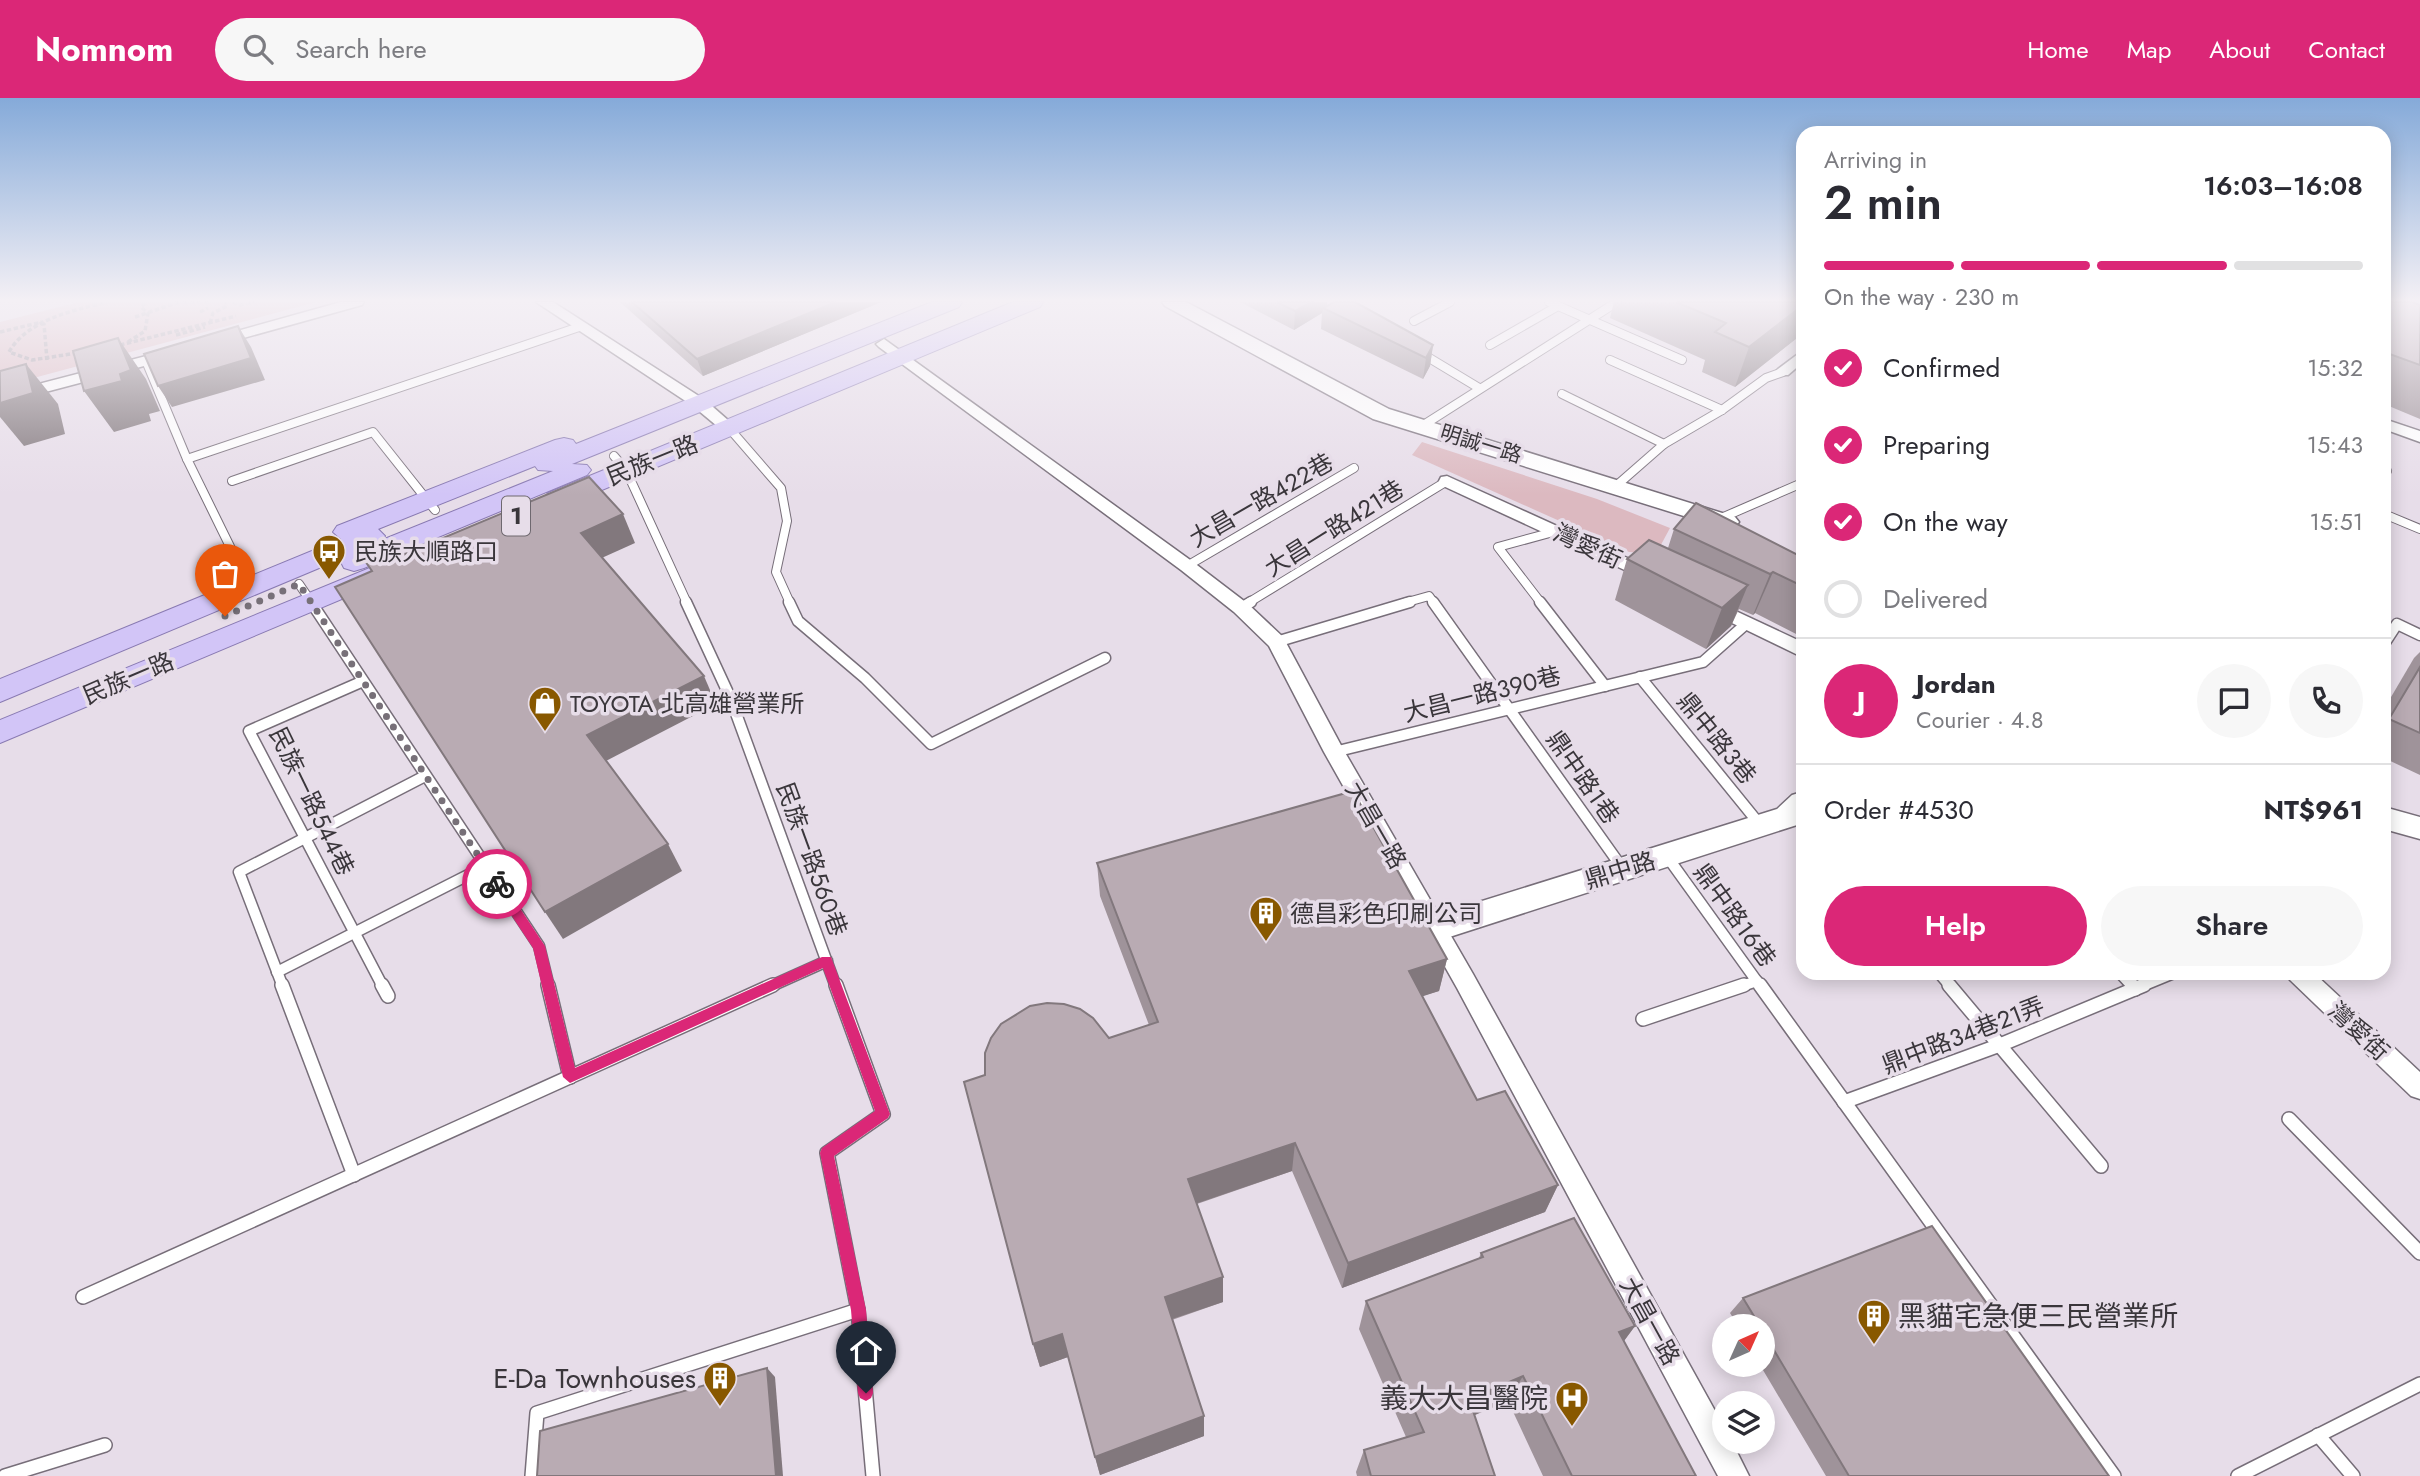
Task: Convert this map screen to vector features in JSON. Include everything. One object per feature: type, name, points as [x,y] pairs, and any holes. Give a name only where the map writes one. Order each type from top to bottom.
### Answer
[{"type":"main road","name":"民族一路","points":[[0,709],[304,593],[620,463],[707,410],[793,366]]},
{"type":"main road","name":"民族一路","points":[[707,410],[806,366]]},
{"type":"main road","name":"民族一路","points":[[0,673],[243,573],[431,505],[842,366]]},
{"type":"main road","name":"民族一路","points":[[0,691],[431,505]]},
{"type":"main road","name":"民族一路","points":[[0,732],[304,593]]},
{"type":"street","points":[[0,399],[126,366]]},
{"type":"street","points":[[640,366],[707,410]]},
{"type":"street","name":"大昌一路","points":[[915,366],[1187,566],[1241,608],[1276,642],[1334,752],[1472,993],[1734,1476]]},
{"type":"street","name":"明誠一路","points":[[1292,366],[1381,414],[1719,519],[1743,530]]},
{"type":"street","points":[[1783,372],[1790,366]]},
{"type":"street","points":[[2391,427],[2420,438]]},
{"type":"street","name":"灣愛街","points":[[1447,481],[1664,582]]},
{"type":"street","points":[[1699,600],[1796,647]]},
{"type":"street","name":"鼎中路","points":[[1434,929],[1761,826],[1787,817],[1796,811]]},
{"type":"street","points":[[2391,820],[2420,828]]},
{"type":"street","name":"灣愛街","points":[[2305,980],[2420,1088]]},
{"type":"lane","points":[[148,366],[187,459],[243,573]]},
{"type":"lane","points":[[187,459],[462,366]]},
{"type":"lane","points":[[1443,366],[1479,388]]},
{"type":"lane","points":[[1422,426],[1515,366]]},
{"type":"lane","points":[[1624,366],[1722,410]]},
{"type":"lane","points":[[1616,486],[1664,444],[1722,410],[1766,378],[1783,372]]},
{"type":"lane","points":[[1562,394],[1664,444]]},
{"type":"lane","points":[[707,410],[781,488],[786,521],[776,572],[798,621],[865,678],[931,744],[1105,658]]},
{"type":"lane","points":[[232,481],[373,432],[431,505]]},
{"type":"lane","name":"民族一路560巷","points":[[620,463],[730,697],[883,1114],[827,1153],[858,1310],[873,1476]]},
{"type":"lane","name":"大昌一路422巷","points":[[1187,566],[1354,468]]},
{"type":"lane","name":"大昌一路421巷","points":[[1241,608],[1447,481]]},
{"type":"lane","points":[[1719,519],[1796,486]]},
{"type":"lane","points":[[2391,517],[2420,529]]},
{"type":"lane","points":[[1558,531],[1498,547],[1605,686]]},
{"type":"lane","points":[[304,593],[539,946],[570,1077]]},
{"type":"lane","name":"鼎中路1巷","points":[[1276,642],[1429,596],[1623,869]]},
{"type":"lane","name":"大昌一路390巷","points":[[1334,752],[1703,662],[1747,623]]},
{"type":"lane","points":[[2391,633],[2397,624],[2420,635]]},
{"type":"lane","name":"鼎中路3巷","points":[[1640,677],[1761,826]]},
{"type":"lane","name":"民族一路544巷","points":[[361,682],[249,731],[388,996]]},
{"type":"lane","points":[[354,1175],[239,872],[425,776]]},
{"type":"lane","name":"鼎中路16巷","points":[[1666,855],[2114,1476]]},
{"type":"lane","points":[[277,972],[485,866]]},
{"type":"lane","points":[[83,1297],[827,961]]},
{"type":"lane","points":[[1945,980],[2101,1166]]},
{"type":"lane","points":[[2127,980],[2135,989]]},
{"type":"lane","name":"鼎中路34巷21弄","points":[[1844,1102],[2000,1045],[2157,980]]},
{"type":"lane","points":[[1643,1019],[1757,981]]},
{"type":"lane","points":[[2289,1119],[2420,1253]]},
{"type":"lane","points":[[532,1476],[537,1413],[858,1310]]},
{"type":"lane","points":[[2238,1476],[2420,1384]]},
{"type":"lane","points":[[2318,1436],[2353,1476]]},
{"type":"lane","points":[[5,1476],[105,1445]]},
{"type":"shaded area","points":[[0,366],[77,366],[0,387]]},
{"type":"shaded area","points":[[1422,442],[1597,499],[1670,528],[1656,554],[1629,552],[1412,455]]},
{"type":"building","points":[[27,366],[33,393],[0,403],[0,371]]},
{"type":"building","points":[[77,366],[129,366],[131,370],[120,374],[122,381],[84,391]]},
{"type":"building","points":[[149,366],[223,366],[158,386]]},
{"type":"building","name":"TOYOTA 北高雄營業所","points":[[589,477],[623,514],[581,533],[704,676],[587,735],[668,844],[545,912],[335,587],[372,571],[363,558],[393,545],[400,556]]},
{"type":"building","points":[[1696,503],[1796,554],[1796,583],[1773,572],[1770,574],[1674,529]]},
{"type":"building","points":[[1649,540],[1748,585],[1722,608],[1627,559]]},
{"type":"building","points":[[2420,667],[2420,733],[2391,720]]},
{"type":"building","points":[[1353,791],[1447,959],[1409,971],[1477,1100],[1505,1091],[1558,1185],[1348,1263],[1295,1143],[1188,1179],[1223,1277],[1165,1297],[1204,1416],[1095,1457],[1062,1334],[1033,1344],[964,1082],[985,1075],[985,1053],[991,1038],[1001,1024],[1030,1006],[1064,1004],[1080,1009],[1093,1018],[1109,1038],[1158,1022],[1097,863]]},
{"type":"building","points":[[1574,1218],[1635,1326],[1619,1332],[1696,1476],[1572,1476],[1523,1376],[1469,1399],[1495,1476],[1371,1476],[1364,1450],[1424,1432],[1366,1301],[1483,1257],[1481,1253]]},
{"type":"building","name":"黑貓宅急便三民營業所","points":[[1932,1226],[2109,1476],[1849,1476],[1775,1352],[1775,1314],[1753,1314],[1743,1298]]},
{"type":"building","name":"E-Da Townhouses","points":[[767,1368],[776,1476],[537,1476],[540,1431]]},
{"type":"way so far","points":[[225,616],[299,584],[497,884]]},
{"type":"place","name":"民族大順路口","points":[[329,581]]},
{"type":"place","name":"TOYOTA 北高雄營業所","points":[[545,733]]},
{"type":"place","name":"德昌彩色印刷公司","points":[[1266,943]]},
{"type":"place","name":"黑貓宅急便三民營業所","points":[[1874,1346]]},
{"type":"place","name":"E-Da Townhouses","points":[[720,1408]]},
{"type":"place","name":"義大大昌醫院","points":[[1572,1428]]},
{"type":"route","points":[[497,884],[539,946],[570,1077],[827,961],[883,1114],[827,1153],[858,1310],[866,1393]]}]
